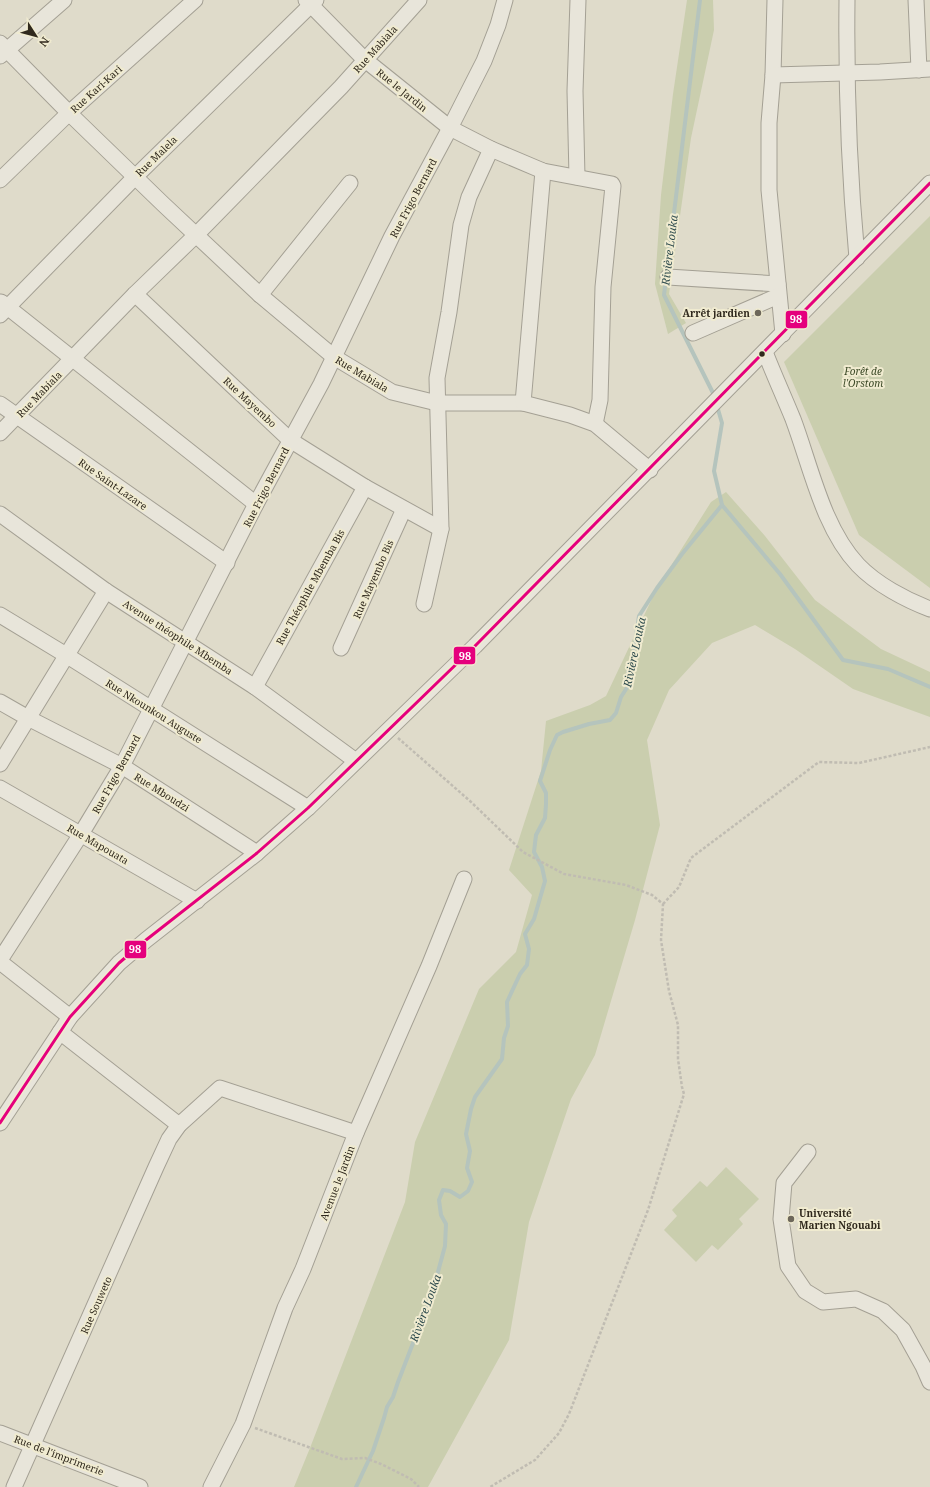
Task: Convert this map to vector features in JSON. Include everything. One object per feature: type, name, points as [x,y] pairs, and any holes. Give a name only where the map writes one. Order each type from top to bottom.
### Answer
[{"type":"street","points":[[3,50],[64,0]]},
{"type":"street","name":"Rue Kari-Kari","points":[[0,180],[69,113],[195,0]]},
{"type":"street","name":"Rue Mabiala","points":[[0,433],[335,92],[419,0]]},
{"type":"street","name":"Rue Frigo Bernard","points":[[0,961],[82,834],[122,766],[152,709],[256,504],[321,384],[392,236],[484,61],[498,25],[505,0]]},
{"type":"street","points":[[577,177],[575,92],[578,0]]},
{"type":"street","points":[[775,0],[769,123],[769,190],[782,334]]},
{"type":"street","points":[[847,0],[846,73],[857,258]]},
{"type":"street","points":[[772,75],[924,70],[916,0]]},
{"type":"street","name":"Rue le Jardin","points":[[311,2],[364,59],[450,128],[491,149],[543,171],[612,184],[614,188],[603,287],[600,400],[595,424]]},
{"type":"street","name":"Rue Malela","points":[[3,308],[311,2]]},
{"type":"street","name":"Rue Mabiala","points":[[3,50],[260,295],[334,357],[392,392],[437,403],[523,403],[570,415],[595,424],[650,470]]},
{"type":"street","points":[[424,604],[441,529],[437,378],[449,312],[461,225],[469,197],[491,149]]},
{"type":"street","points":[[523,403],[543,171]]},
{"type":"street","points":[[260,295],[350,183]]},
{"type":"street","points":[[0,1123],[70,1017],[119,963],[257,853],[308,808],[475,646],[650,470],[930,183]]},
{"type":"street","points":[[668,277],[778,290]]},
{"type":"street","points":[[693,333],[778,290]]},
{"type":"street","name":"Rue Mayembo","points":[[135,294],[290,440],[365,487],[441,529]]},
{"type":"street","points":[[3,308],[73,358],[256,504]]},
{"type":"street","points":[[765,352],[793,419],[830,520],[842,543],[858,564],[874,580],[930,609]]},
{"type":"street","name":"Rue Saint-Lazare","points":[[0,404],[227,563]]},
{"type":"street","name":"Rue Théophile Mbemba Bis","points":[[255,687],[365,487]]},
{"type":"street","name":"Rue Mayembo Bis","points":[[341,648],[404,509]]},
{"type":"street","name":"Avenue théophile Mbemba","points":[[0,514],[106,591],[255,687],[356,761]]},
{"type":"street","points":[[0,764],[106,591]]},
{"type":"street","name":"Rue Nkounkou Auguste","points":[[0,615],[308,808]]},
{"type":"street","name":"Rue Mboudzi","points":[[0,702],[122,766],[257,853]]},
{"type":"street","name":"Rue Mapouata","points":[[0,788],[197,901]]},
{"type":"street","name":"Avenue le Jardin","points":[[211,1487],[243,1424],[285,1308],[303,1269],[356,1133],[429,966],[464,879]]},
{"type":"street","points":[[0,961],[70,1017]]},
{"type":"street","points":[[60,1032],[179,1125]]},
{"type":"street","name":"Rue Souweto","points":[[14,1487],[34,1445],[156,1167],[169,1139],[179,1125],[220,1088],[356,1133]]},
{"type":"street","points":[[808,1152],[784,1183],[781,1219],[788,1266],[805,1291],[824,1302],[856,1299],[883,1310],[903,1330],[930,1382]]},
{"type":"street","name":"Rue de l'imprimerie","points":[[0,1433],[140,1487]]},
{"type":"path","points":[[388,730],[470,801],[523,852],[564,874],[626,885],[652,894],[663,904]]},
{"type":"path","points":[[490,1487],[535,1460],[559,1433],[569,1414],[648,1210],[682,1101],[684,1094],[678,1059],[678,1025],[669,991],[661,940],[663,904],[678,887],[691,858],[819,762],[859,763],[930,747]]},
{"type":"path","points":[[243,1424],[342,1459],[365,1458],[411,1478],[418,1487]]},
{"type":"green space","points":[[687,0],[713,0],[714,30],[691,138],[669,294],[686,323],[668,334],[655,284],[661,195],[673,94]]},
{"type":"green space","name":"Forêt de l'Orstom","points":[[930,216],[930,588],[859,535],[784,362]]},
{"type":"green space","points":[[726,492],[765,536],[815,600],[881,649],[930,672],[930,717],[853,689],[795,649],[755,625],[712,643],[669,690],[647,740],[660,825],[635,920],[595,1055],[571,1099],[529,1222],[509,1340],[428,1487],[294,1487],[405,1202],[415,1142],[479,989],[516,952],[532,895],[509,870],[541,771],[546,721],[590,705],[606,696],[657,588],[711,502]]},
{"type":"green space","points":[[726,1167],[759,1199],[739,1219],[743,1224],[718,1250],[712,1245],[696,1262],[664,1230],[677,1216],[672,1210],[700,1181],[707,1187]]},
{"type":"waterway","name":"Rivière Louka","points":[[700,0],[664,295],[715,397]]},
{"type":"waterway","name":"Rivière Louka","points":[[356,1487],[373,1451],[387,1407],[393,1397],[432,1294],[445,1246],[446,1224],[441,1215],[439,1200],[443,1190],[450,1191],[460,1197],[468,1191],[472,1182],[467,1168],[470,1151],[466,1134],[471,1109],[475,1097],[502,1059],[504,1038],[508,1026],[507,1002],[520,974],[527,965],[529,949],[525,934],[534,919],[545,881],[542,867],[534,852],[536,835],[545,818],[546,793],[540,781],[550,750],[557,735],[589,724],[610,720],[616,713],[621,697],[628,686],[628,672],[634,650],[639,616],[682,554],[722,505],[714,471],[722,423],[717,406]]},
{"type":"waterway","points":[[722,505],[780,574],[843,660],[888,669],[930,687]]},
{"type":"transit line","name":"98","points":[[0,1123],[70,1017],[119,963],[257,853],[308,808],[475,646],[930,183]]},
{"type":"place","name":"Arrêt jardien","points":[[758,313]]},
{"type":"place","name":"Université Marien Ngouabi","points":[[791,1219]]}]
